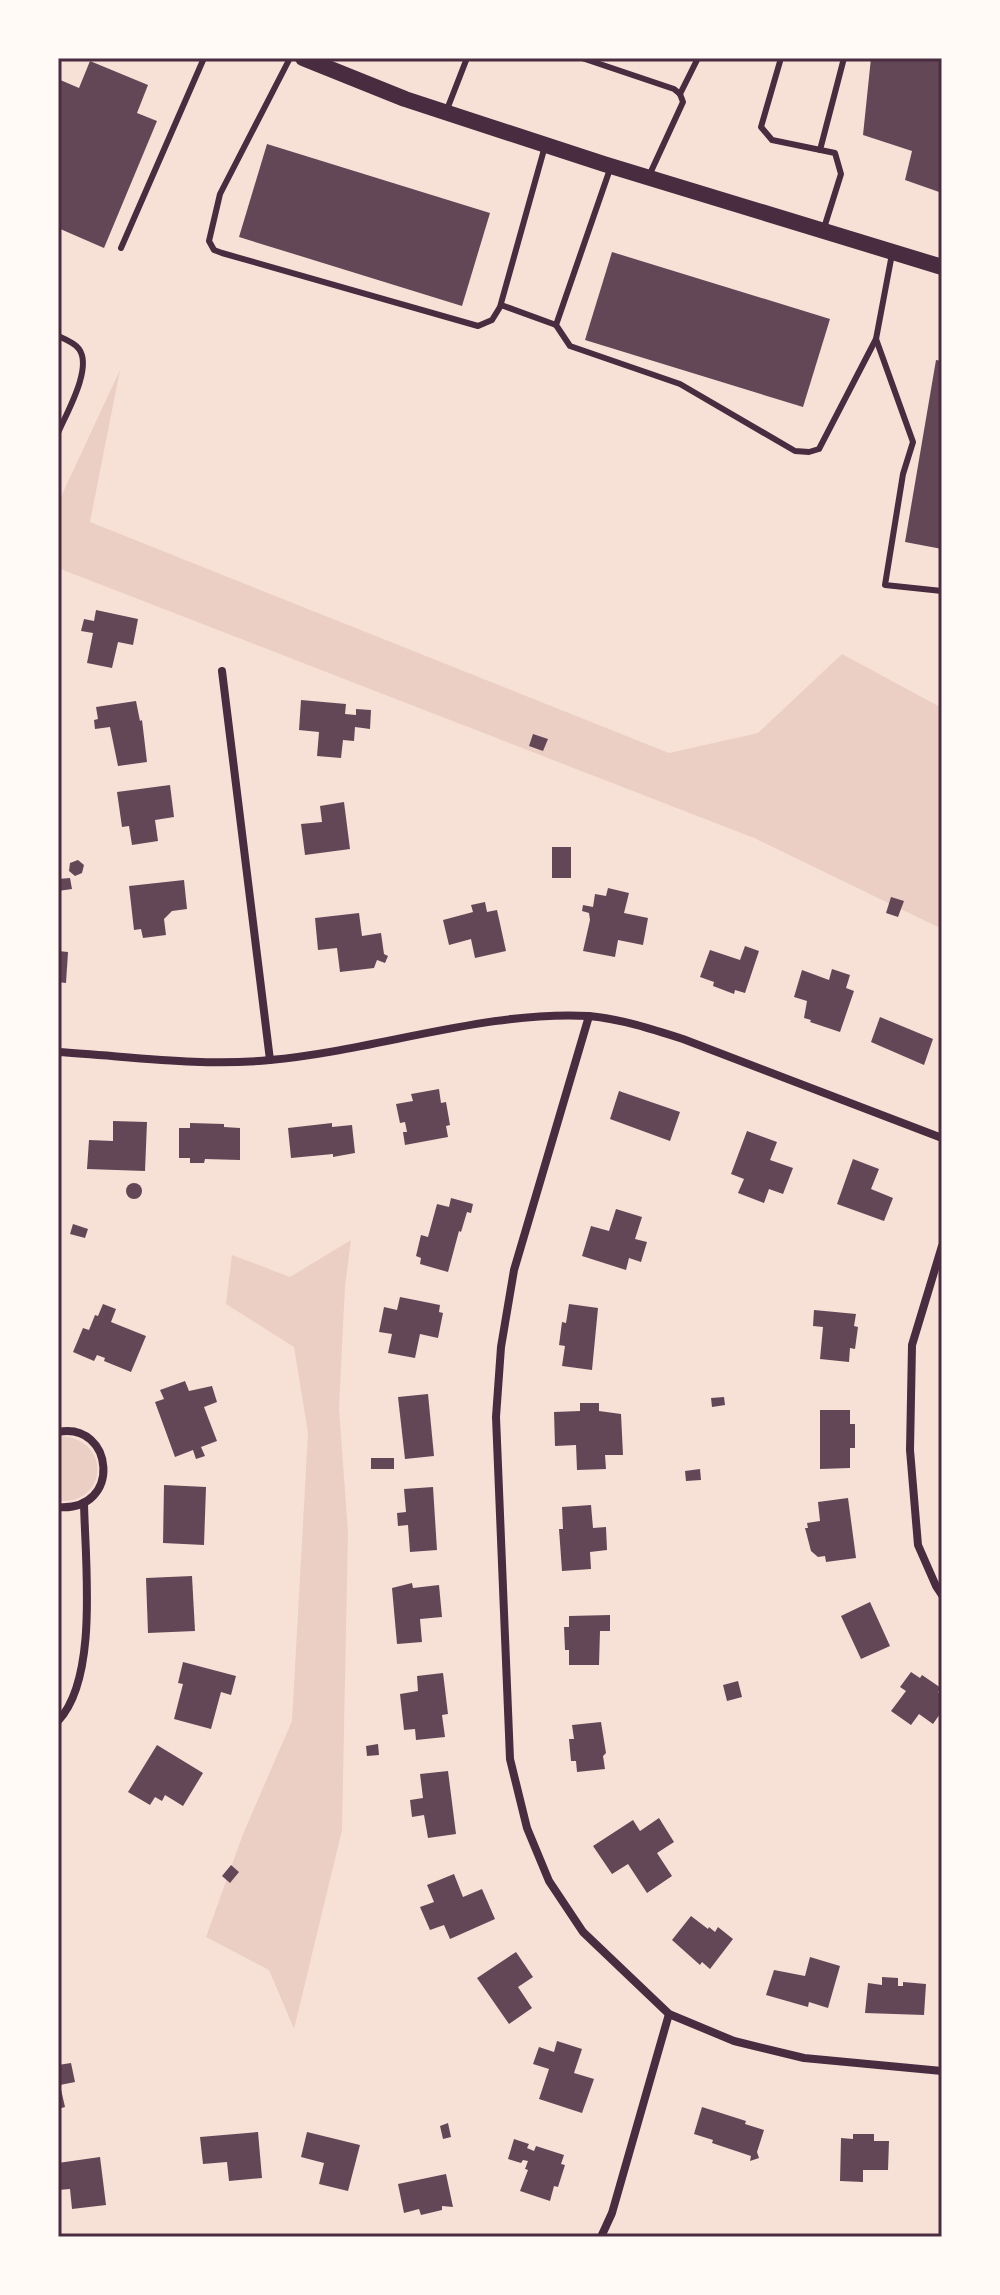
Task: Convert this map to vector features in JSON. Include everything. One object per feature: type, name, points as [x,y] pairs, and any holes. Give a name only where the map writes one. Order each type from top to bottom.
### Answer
[{"type":"main road","points":[[303,58],[446,112],[545,145],[942,267]]},
{"type":"street","points":[[222,671],[270,1060]]},
{"type":"street","points":[[589,1016],[514,1270],[501,1347],[496,1417],[510,1759],[527,1828],[549,1881],[583,1932],[669,2014],[734,2041],[804,2058],[942,2071]]},
{"type":"street","points":[[58,1052],[229,1063],[315,1056],[495,1022],[589,1016],[640,1025],[683,1039],[942,1138]]},
{"type":"street","points":[[942,1246],[912,1345],[910,1450],[918,1545],[942,1595]]},
{"type":"street","points":[[58,1432],[77,1432],[89,1438],[103,1459],[104,1472],[94,1495],[84,1503],[58,1507]]},
{"type":"street","points":[[58,1721],[66,1713],[84,1667],[84,1503]]},
{"type":"street","points":[[601,2237],[612,2213],[669,2014]]},
{"type":"lane","points":[[121,248],[204,58]]},
{"type":"lane","points":[[290,58],[220,194],[209,241],[214,250],[478,326],[492,320],[501,305],[545,145]]},
{"type":"lane","points":[[446,112],[467,58]]},
{"type":"lane","points":[[582,58],[674,89],[680,94],[683,102],[648,178]]},
{"type":"lane","points":[[680,94],[698,58]]},
{"type":"lane","points":[[781,58],[761,127],[772,140],[835,153],[841,174],[823,232]]},
{"type":"lane","points":[[820,150],[844,58]]},
{"type":"lane","points":[[556,325],[611,166]]},
{"type":"lane","points":[[501,305],[556,325],[570,346],[680,384],[795,451],[809,452],[819,449],[876,339],[892,254]]},
{"type":"lane","points":[[58,336],[75,345],[84,361],[81,379],[58,433]]},
{"type":"lane","points":[[876,339],[913,442],[903,474],[885,585],[942,591]]},
{"type":"shaded area","points":[[120,370],[90,522],[669,753],[758,733],[842,654],[942,708],[942,929],[754,838],[58,568],[58,503]]},
{"type":"shaded area","points":[[351,1240],[345,1286],[339,1408],[348,1532],[342,1830],[294,2029],[269,1970],[206,1937],[243,1834],[292,1721],[308,1433],[294,1347],[226,1304],[232,1255],[290,1277]]},
{"type":"shaded area","points":[[58,1437],[79,1441],[90,1449],[96,1460],[97,1472],[94,1484],[86,1493],[74,1500],[58,1501]]},
{"type":"building","points":[[871,58],[942,58],[942,193],[905,180],[912,151],[863,135]]},
{"type":"building","points":[[90,61],[148,85],[137,113],[157,121],[104,248],[58,228],[58,79],[79,88]]},
{"type":"building","points":[[267,144],[490,213],[462,306],[239,237]]},
{"type":"building","points":[[612,252],[830,319],[803,407],[585,340]]},
{"type":"building","points":[[936,360],[942,361],[942,549],[905,542]]},
{"type":"building","points":[[96,610],[138,619],[133,645],[118,642],[112,668],[87,663],[93,633],[81,631],[84,619],[94,621]]},
{"type":"building","points":[[301,700],[346,704],[345,714],[356,715],[356,709],[371,710],[370,729],[355,727],[354,741],[343,740],[341,758],[317,756],[319,732],[299,730]]},
{"type":"building","points":[[136,701],[142,720],[147,762],[118,766],[110,727],[95,729],[94,720],[98,719],[96,707]]},
{"type":"building","points":[[533,734],[548,739],[543,751],[529,746]]},
{"type":"building","points":[[170,785],[174,817],[155,820],[158,841],[132,845],[129,826],[122,827],[117,792]]},
{"type":"building","points":[[344,802],[350,849],[305,855],[301,824],[322,822],[320,806]]},
{"type":"building","points":[[552,847],[571,847],[571,878],[552,878]]},
{"type":"building","points":[[78,860],[84,865],[82,873],[75,876],[69,871],[70,863]]},
{"type":"building","points":[[70,878],[72,889],[58,891],[58,879]]},
{"type":"building","points":[[184,880],[187,909],[172,911],[164,919],[166,935],[143,938],[141,929],[134,930],[129,886]]},
{"type":"building","points":[[608,888],[629,893],[624,913],[648,918],[643,945],[618,940],[615,957],[583,951],[590,920],[589,913],[582,911],[583,905],[593,907],[595,894],[606,896]]},
{"type":"building","points":[[891,897],[904,901],[898,917],[886,913]]},
{"type":"building","points":[[485,902],[487,912],[497,910],[506,951],[475,958],[471,939],[449,945],[443,920],[473,912],[471,905]]},
{"type":"building","points":[[359,913],[362,936],[381,933],[384,954],[388,956],[385,963],[377,960],[374,968],[340,972],[337,948],[318,950],[315,918]]},
{"type":"building","points":[[745,946],[759,951],[745,993],[735,990],[734,994],[700,977],[710,950],[740,960]]},
{"type":"building","points":[[58,951],[68,952],[66,983],[58,982]]},
{"type":"building","points":[[832,969],[850,975],[846,988],[854,991],[840,1032],[804,1018],[807,1001],[794,997],[802,970],[829,980]]},
{"type":"building","points":[[880,1017],[933,1039],[924,1065],[871,1042]]},
{"type":"building","points":[[439,1089],[441,1103],[446,1102],[450,1125],[446,1126],[448,1137],[405,1145],[405,1122],[400,1123],[396,1104],[413,1101],[411,1094]]},
{"type":"building","points":[[619,1091],[680,1112],[670,1141],[610,1119]]},
{"type":"building","points":[[113,1121],[147,1122],[145,1171],[87,1169],[89,1140],[113,1141]]},
{"type":"building","points":[[190,1123],[240,1128],[240,1160],[205,1159],[204,1163],[190,1163],[190,1158],[179,1158],[179,1128],[190,1128]]},
{"type":"building","points":[[332,1123],[332,1127],[352,1125],[355,1153],[291,1158],[288,1128]]},
{"type":"building","points":[[747,1131],[777,1142],[770,1160],[793,1168],[783,1194],[769,1189],[764,1203],[738,1193],[744,1179],[731,1174]]},
{"type":"building","points":[[853,1159],[879,1169],[871,1189],[893,1198],[884,1221],[837,1204]]},
{"type":"building","points":[[131,1183],[137,1183],[142,1191],[140,1197],[131,1199],[126,1194],[126,1188]]},
{"type":"building","points":[[451,1198],[473,1204],[459,1231],[448,1272],[420,1264],[421,1258],[416,1256],[421,1235],[428,1237],[437,1204],[449,1207]]},
{"type":"building","points":[[616,1209],[642,1217],[635,1239],[647,1242],[641,1262],[629,1258],[626,1270],[582,1256],[591,1226],[609,1231]]},
{"type":"building","points":[[73,1224],[88,1229],[85,1238],[70,1234]]},
{"type":"building","points":[[400,1297],[440,1305],[439,1312],[443,1313],[438,1338],[420,1334],[415,1358],[388,1353],[392,1334],[379,1332],[384,1307],[397,1310]]},
{"type":"building","points":[[103,1304],[116,1309],[111,1322],[146,1336],[131,1372],[97,1355],[94,1361],[73,1352],[83,1328],[89,1330]]},
{"type":"building","points":[[569,1304],[598,1308],[592,1370],[562,1366],[565,1346],[559,1345],[562,1322],[566,1323]]},
{"type":"building","points":[[814,1310],[856,1314],[855,1349],[850,1348],[849,1362],[820,1359],[823,1327],[813,1326]]},
{"type":"building","points":[[185,1381],[189,1391],[212,1386],[217,1402],[204,1407],[217,1441],[201,1447],[205,1456],[196,1459],[193,1450],[175,1457],[155,1402],[164,1399],[160,1390]]},
{"type":"building","points":[[428,1394],[434,1456],[405,1459],[398,1397]]},
{"type":"building","points":[[724,1397],[725,1405],[712,1407],[711,1398]]},
{"type":"building","points":[[580,1403],[599,1403],[599,1411],[621,1414],[623,1455],[605,1455],[606,1469],[577,1470],[576,1445],[555,1446],[554,1412],[580,1411]]},
{"type":"building","points":[[820,1410],[850,1410],[850,1424],[855,1424],[855,1448],[850,1448],[850,1468],[820,1469]]},
{"type":"building","points":[[371,1458],[394,1458],[394,1469],[371,1469]]},
{"type":"building","points":[[700,1469],[701,1480],[686,1481],[685,1471]]},
{"type":"building","points":[[164,1485],[206,1487],[204,1545],[163,1543]]},
{"type":"building","points":[[433,1487],[437,1550],[410,1552],[408,1525],[398,1526],[397,1513],[406,1512],[404,1489]]},
{"type":"building","points":[[848,1498],[856,1558],[826,1562],[825,1556],[818,1557],[811,1551],[805,1528],[808,1528],[807,1523],[820,1521],[818,1502]]},
{"type":"building","points":[[591,1505],[593,1528],[606,1527],[607,1550],[590,1552],[591,1569],[562,1571],[559,1529],[563,1529],[562,1507]]},
{"type":"building","points":[[192,1576],[195,1631],[148,1633],[146,1578]]},
{"type":"building","points":[[412,1583],[413,1588],[439,1585],[442,1617],[420,1619],[422,1642],[397,1644],[392,1588]]},
{"type":"building","points":[[870,1602],[890,1646],[861,1659],[841,1616]]},
{"type":"building","points":[[610,1615],[610,1631],[600,1631],[599,1665],[569,1665],[564,1627],[569,1627],[569,1616]]},
{"type":"building","points":[[183,1662],[236,1676],[231,1695],[221,1692],[211,1729],[174,1719],[183,1684],[178,1683]]},
{"type":"building","points":[[911,1672],[920,1678],[922,1675],[941,1688],[938,1692],[942,1695],[942,1711],[933,1724],[919,1714],[911,1725],[891,1711],[906,1691],[900,1687]]},
{"type":"building","points":[[443,1673],[448,1714],[442,1715],[445,1737],[416,1740],[415,1729],[404,1730],[400,1694],[418,1691],[417,1676]]},
{"type":"building","points":[[738,1681],[742,1697],[727,1701],[723,1685]]},
{"type":"building","points":[[601,1722],[605,1769],[577,1772],[576,1761],[571,1761],[569,1739],[574,1739],[572,1725]]},
{"type":"building","points":[[378,1744],[379,1755],[367,1756],[366,1746]]},
{"type":"building","points":[[157,1745],[203,1773],[183,1806],[165,1795],[162,1801],[155,1797],[150,1805],[128,1792]]},
{"type":"building","points":[[448,1771],[456,1834],[428,1838],[424,1815],[412,1817],[410,1800],[423,1798],[420,1774]]},
{"type":"building","points":[[659,1818],[674,1842],[657,1853],[672,1876],[647,1893],[628,1864],[612,1874],[593,1846],[633,1820],[640,1831]]},
{"type":"building","points":[[231,1865],[239,1872],[230,1883],[222,1876]]},
{"type":"building","points":[[454,1874],[463,1897],[482,1889],[495,1919],[450,1939],[444,1925],[430,1930],[420,1907],[434,1902],[427,1885]]},
{"type":"building","points":[[691,1916],[715,1932],[718,1927],[733,1939],[710,1969],[702,1962],[700,1965],[672,1940]]},
{"type":"building","points":[[516,1952],[533,1977],[518,1987],[532,2008],[509,2024],[477,1978]]},
{"type":"building","points":[[810,1957],[840,1966],[828,2008],[809,2002],[808,2007],[766,1995],[774,1970],[805,1976]]},
{"type":"building","points":[[882,1977],[898,1978],[898,1986],[903,1986],[903,1982],[926,1984],[924,2015],[865,2013],[868,1983],[882,1985]]},
{"type":"building","points":[[557,2041],[582,2049],[574,2073],[594,2079],[582,2113],[539,2099],[549,2069],[533,2064],[539,2047],[554,2052]]},
{"type":"building","points":[[71,2063],[75,2082],[60,2085],[65,2107],[58,2109],[58,2065]]},
{"type":"building","points":[[702,2107],[764,2130],[757,2152],[759,2158],[750,2161],[751,2156],[694,2134]]},
{"type":"building","points":[[448,2123],[451,2137],[443,2139],[440,2126]]},
{"type":"building","points":[[258,2132],[262,2178],[229,2181],[227,2162],[203,2164],[200,2137]]},
{"type":"building","points":[[307,2132],[360,2145],[348,2191],[319,2184],[324,2163],[301,2157]]},
{"type":"building","points":[[853,2134],[874,2134],[874,2141],[889,2141],[888,2170],[863,2170],[863,2182],[840,2181],[841,2138],[853,2139]]},
{"type":"building","points":[[514,2139],[529,2144],[527,2148],[534,2151],[536,2146],[564,2155],[561,2164],[565,2165],[550,2201],[520,2191],[528,2161],[521,2163],[508,2159]]},
{"type":"building","points":[[100,2157],[106,2205],[72,2209],[70,2189],[58,2190],[58,2163]]},
{"type":"building","points":[[446,2174],[453,2207],[442,2206],[442,2210],[421,2215],[419,2209],[404,2213],[398,2184]]}]
